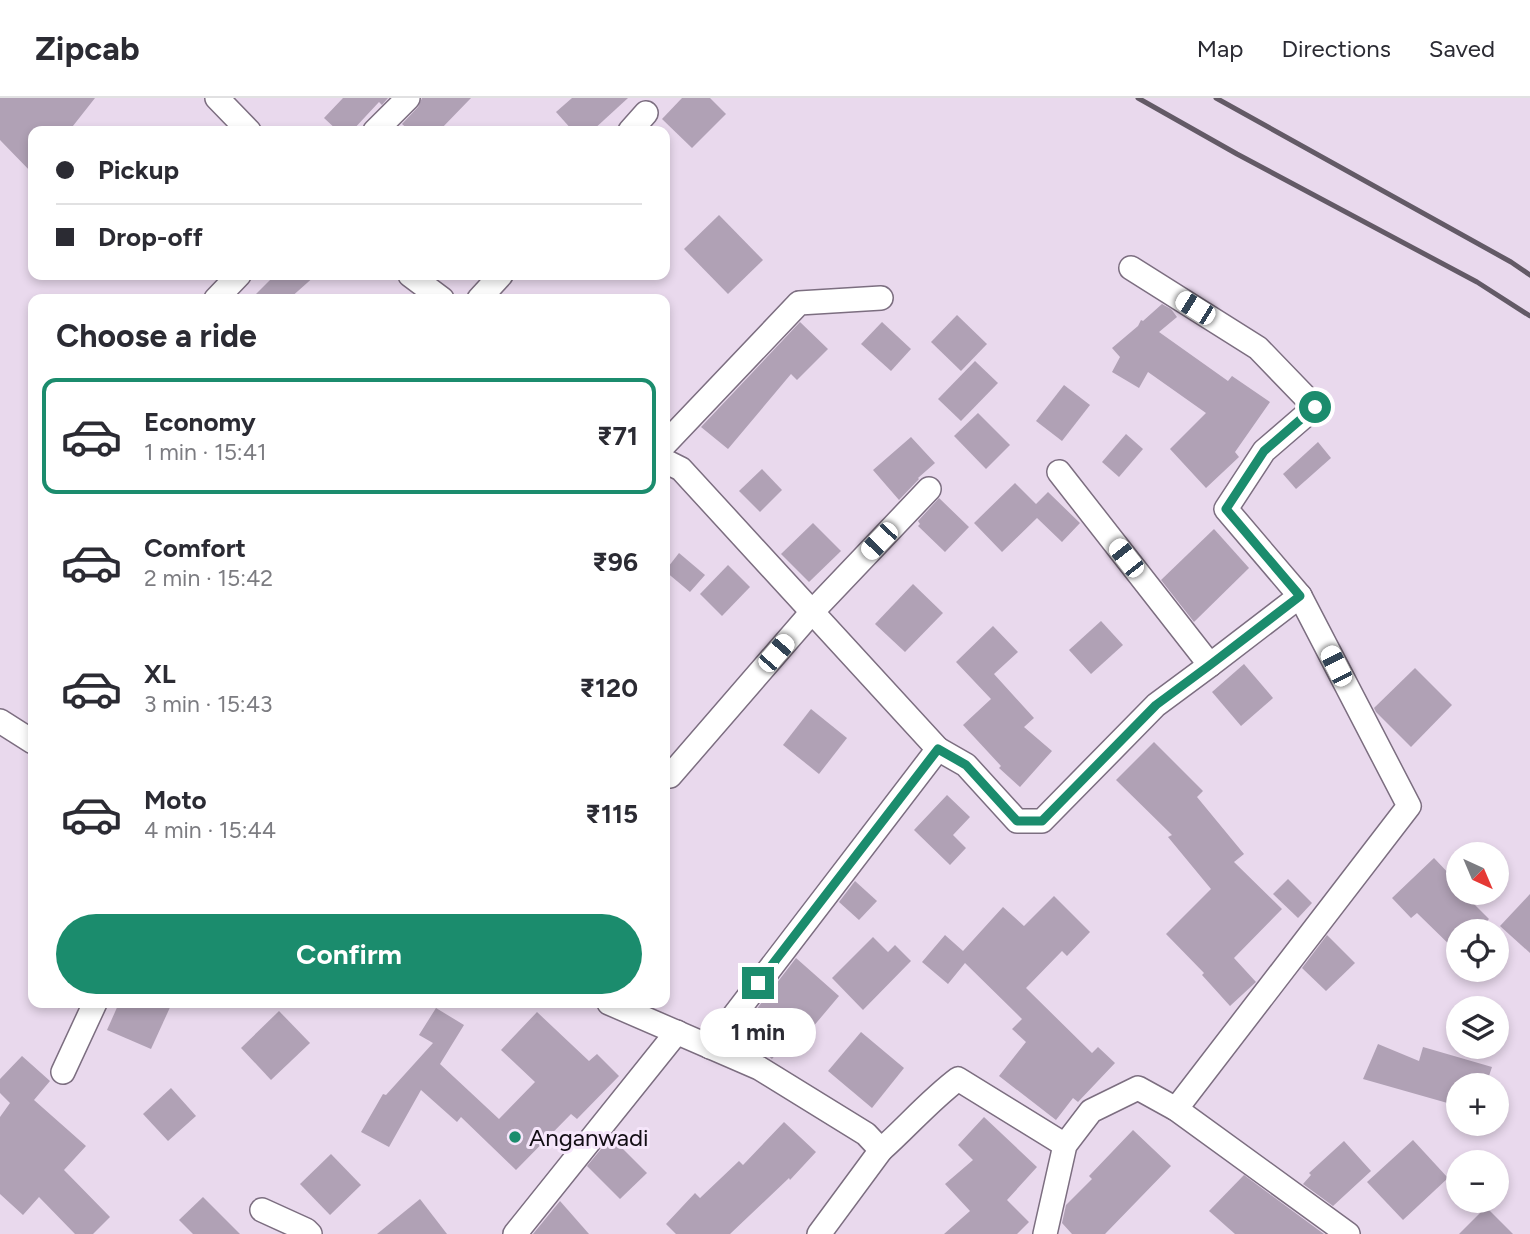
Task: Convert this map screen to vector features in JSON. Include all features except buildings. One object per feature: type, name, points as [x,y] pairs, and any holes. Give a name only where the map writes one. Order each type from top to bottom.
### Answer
[{"type":"street","points":[[217,98],[244,126]]},
{"type":"street","points":[[380,126],[408,98]]},
{"type":"street","points":[[634,126],[646,113]]},
{"type":"street","points":[[1131,268],[1258,348],[1315,407],[1264,451],[1226,509],[1300,596],[1409,806],[1176,1109]]},
{"type":"street","points":[[221,294],[234,280]]},
{"type":"street","points":[[417,280],[435,294]]},
{"type":"street","points":[[484,294],[496,280]]},
{"type":"street","points":[[670,439],[799,303],[881,298]]},
{"type":"street","points":[[670,464],[681,469],[938,749],[966,765],[1017,821],[1042,821],[1156,705],[1300,596]]},
{"type":"street","points":[[1059,472],[1210,665]]},
{"type":"street","points":[[670,776],[812,612],[929,489]]},
{"type":"street","points":[[0,721],[28,739]]},
{"type":"street","points":[[710,1047],[938,749]]},
{"type":"street","points":[[64,1072],[92,1008]]},
{"type":"street","points":[[621,1008],[759,1068],[866,1134],[881,1150]]},
{"type":"street","points":[[515,1234],[677,1032]]},
{"type":"street","points":[[819,1234],[881,1150],[958,1079],[1065,1145]]},
{"type":"street","points":[[1045,1234],[1065,1145],[1091,1111],[1138,1088],[1176,1109],[1348,1234]]},
{"type":"street","points":[[262,1210],[310,1234]]},
{"type":"railway","points":[[1138,98],[1477,282],[1530,316]]},
{"type":"railway","points":[[1216,98],[1530,275]]},
{"type":"place","name":"Anganwadi","points":[[515,1137]]},
{"type":"route","points":[[758,983],[938,749],[966,765],[1017,821],[1042,821],[1156,705],[1300,596],[1226,509],[1264,451],[1315,407]]}]
